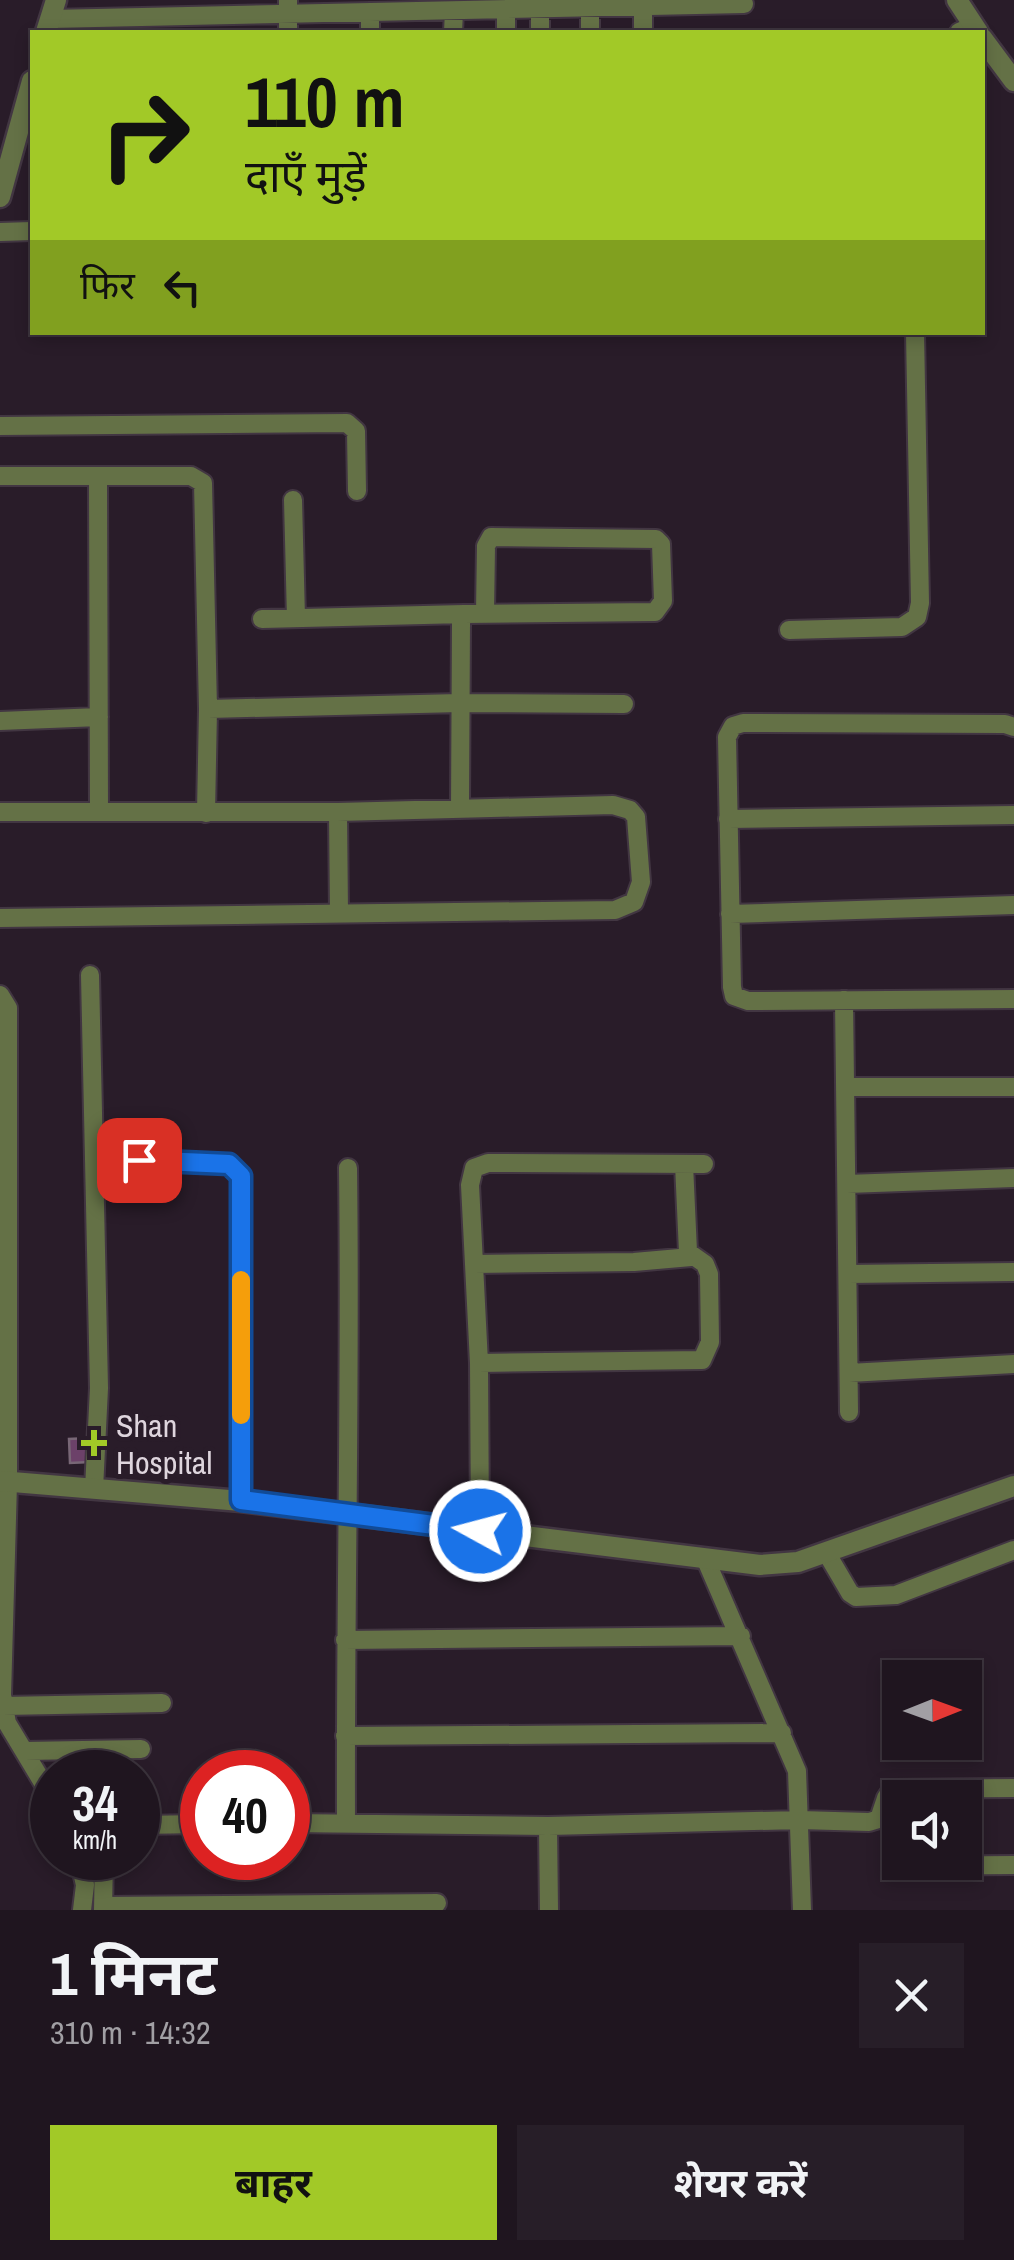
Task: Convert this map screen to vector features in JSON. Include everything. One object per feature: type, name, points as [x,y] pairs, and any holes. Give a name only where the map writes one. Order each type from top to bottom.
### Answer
[{"type":"street","points":[[958,1],[972,30]]},
{"type":"street","points":[[51,17],[144,24],[214,24],[288,6],[370,12],[744,4]]},
{"type":"street","points":[[643,8],[644,30]]},
{"type":"street","points":[[506,9],[506,30]]},
{"type":"street","points":[[540,9],[540,30]]},
{"type":"street","points":[[590,9],[590,30]]},
{"type":"street","points":[[454,11],[454,30]]},
{"type":"street","points":[[370,12],[370,30]]},
{"type":"street","points":[[985,46],[1014,80]]},
{"type":"street","points":[[1,187],[30,88]]},
{"type":"street","points":[[0,232],[30,231]]},
{"type":"street","points":[[789,630],[902,626],[917,617],[920,603],[914,335]]},
{"type":"street","points":[[0,426],[347,423],[356,432],[357,491]]},
{"type":"street","points":[[0,476],[191,476],[203,482],[206,813]]},
{"type":"street","points":[[98,476],[99,811]]},
{"type":"street","points":[[292,500],[296,618]]},
{"type":"street","points":[[262,619],[655,612],[663,602],[661,544],[656,538],[491,538],[486,546],[486,613]]},
{"type":"street","points":[[460,809],[464,614]]},
{"type":"street","points":[[208,708],[624,704]]},
{"type":"street","points":[[0,721],[99,717]]},
{"type":"street","points":[[1014,728],[1005,724],[737,724],[727,737],[734,996],[748,1001],[1014,999]]},
{"type":"street","points":[[0,812],[338,812],[613,805],[630,810],[638,825],[641,882],[634,902],[615,910],[0,918]]},
{"type":"street","points":[[338,812],[340,913]]},
{"type":"street","points":[[728,819],[1014,815]]},
{"type":"street","points":[[730,914],[1014,905]]},
{"type":"street","points":[[90,975],[98,1388],[94,1489]]},
{"type":"street","points":[[0,996],[8,1008],[3,1706],[7,1723],[30,1762]]},
{"type":"street","points":[[844,1000],[850,1412]]},
{"type":"street","points":[[846,1087],[1014,1088]]},
{"type":"street","points":[[139,1160],[229,1164],[241,1176],[241,1500]]},
{"type":"street","points":[[480,1531],[470,1185],[474,1168],[694,1164],[687,1249],[691,1257]]},
{"type":"street","points":[[346,1823],[348,1168]]},
{"type":"street","points":[[847,1184],[1014,1178]]},
{"type":"street","points":[[474,1264],[634,1262],[691,1257],[704,1264],[709,1274],[710,1342],[702,1360],[478,1364]]},
{"type":"street","points":[[848,1274],[1014,1272]]},
{"type":"street","points":[[849,1373],[1014,1364]]},
{"type":"street","points":[[4,1482],[241,1500],[776,1566],[1014,1486]]},
{"type":"street","points":[[826,1552],[850,1594],[876,1597],[896,1595],[1014,1550]]},
{"type":"street","points":[[705,1558],[797,1771],[802,1910]]},
{"type":"street","points":[[345,1640],[741,1636]]},
{"type":"street","points":[[3,1706],[162,1703]]},
{"type":"street","points":[[346,1736],[782,1733]]},
{"type":"street","points":[[24,1752],[141,1748]]},
{"type":"street","points":[[310,1824],[548,1826],[875,1821],[883,1814],[888,1793],[899,1788],[1014,1788]]},
{"type":"street","points":[[548,1826],[549,1910]]},
{"type":"street","points":[[982,1865],[1014,1865]]},
{"type":"street","points":[[82,1910],[84,1880]]},
{"type":"street","points":[[104,1880],[103,1908],[437,1903]]},
{"type":"building","points":[[89,1438],[90,1462],[70,1463],[69,1439]]},
{"type":"slow traffic","points":[[241,1280],[241,1415]]},
{"type":"place","name":"Shan Hospital","points":[[94,1443]]},
{"type":"route","points":[[139,1160],[229,1164],[241,1176],[241,1500],[480,1531]]}]
